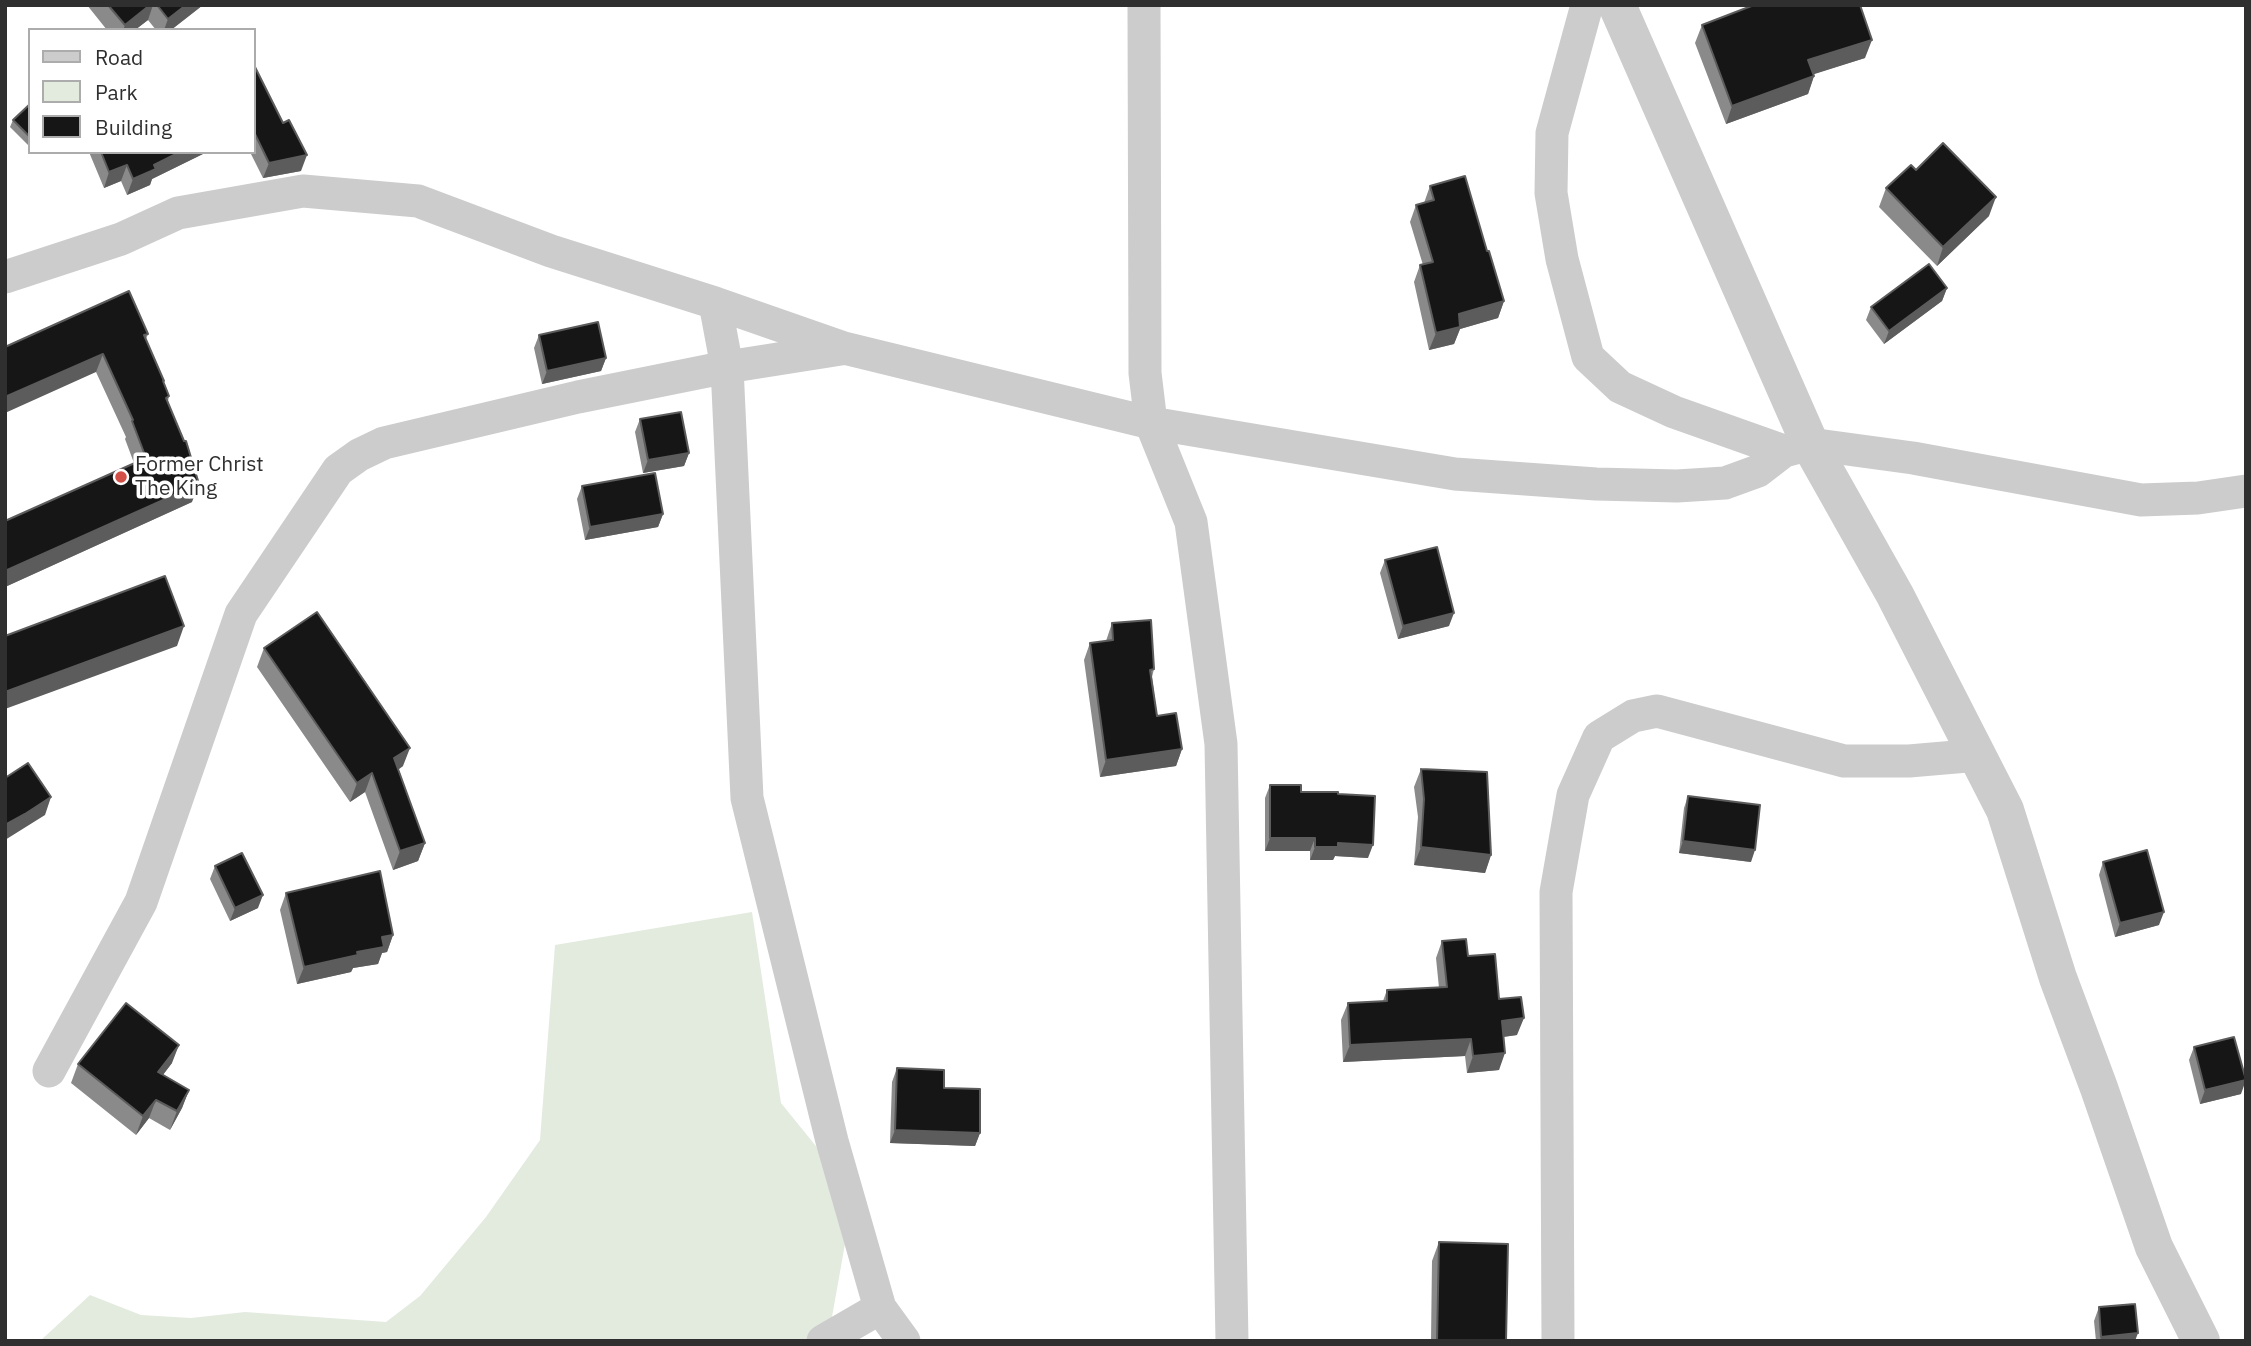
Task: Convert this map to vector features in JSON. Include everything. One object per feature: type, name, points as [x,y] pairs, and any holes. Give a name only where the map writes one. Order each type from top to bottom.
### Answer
[{"type":"street","points":[[1144,5],[1145,373],[1151,423],[1191,522],[1221,744],[1232,1341]]},
{"type":"street","points":[[1587,5],[1552,133],[1551,193],[1562,259],[1588,357],[1620,387],[1674,412],[1797,448],[1913,458],[2141,499],[2198,498],[2246,491]]},
{"type":"street","points":[[1617,5],[1797,448],[1895,595],[2005,810],[2058,978],[2154,1247],[2201,1341]]},
{"type":"street","points":[[5,277],[121,239],[178,213],[303,191],[418,201],[551,251],[715,303],[844,348],[1151,423],[1303,451],[1455,474],[1596,484],[1677,486],[1725,483],[1758,471],[1797,448]]},
{"type":"street","points":[[715,303],[727,367],[747,798],[828,1128],[880,1308],[904,1341]]},
{"type":"street","points":[[49,1071],[141,902],[241,614],[338,470],[359,455],[384,443],[578,397],[727,367],[844,348]]},
{"type":"street","points":[[1558,1341],[1556,892],[1573,795],[1599,737],[1633,716],[1657,711],[1844,761],[1909,761],[1979,755]]},
{"type":"street","points":[[823,1341],[880,1308]]},
{"type":"green space","points":[[752,912],[781,1103],[854,1193],[829,1334],[812,1341],[40,1341],[90,1295],[141,1315],[191,1318],[245,1312],[386,1322],[420,1296],[486,1217],[540,1140],[555,945]]},
{"type":"building","points":[[108,5],[150,5],[125,25]]},
{"type":"building","points":[[157,5],[186,5],[168,19]]},
{"type":"building","points":[[1754,5],[1860,5],[1872,40],[1808,60],[1814,76],[1732,106],[1702,25]]},
{"type":"building","points":[[256,69],[283,123],[289,120],[307,155],[269,163],[256,136]]},
{"type":"building","points":[[28,106],[28,135],[13,120]]},
{"type":"building","points":[[1943,143],[1996,197],[1943,247],[1886,188],[1911,165],[1916,170]]},
{"type":"building","points":[[102,154],[176,154],[154,165],[156,169],[133,179],[127,165],[109,172]]},
{"type":"building","points":[[1465,176],[1504,301],[1459,314],[1460,327],[1436,333],[1420,265],[1433,262],[1416,205],[1434,200],[1430,186]]},
{"type":"building","points":[[1929,264],[1947,288],[1889,331],[1871,307]]},
{"type":"building","points":[[129,291],[148,334],[144,335],[164,381],[169,396],[166,398],[186,441],[199,484],[5,571],[5,521],[146,458],[133,420],[103,354],[5,397],[5,347]]},
{"type":"building","points":[[598,322],[606,358],[547,371],[539,335]]},
{"type":"building","points":[[681,412],[689,453],[648,460],[640,419]]},
{"type":"building","points":[[655,473],[663,514],[590,527],[582,486]]},
{"type":"building","points":[[1437,547],[1454,613],[1403,626],[1385,560]]},
{"type":"building","points":[[165,576],[184,626],[5,692],[5,636]]},
{"type":"building","points":[[317,612],[410,748],[394,758],[425,843],[400,851],[372,773],[357,783],[264,648]]},
{"type":"building","points":[[1151,620],[1154,669],[1150,670],[1157,716],[1176,713],[1182,749],[1106,760],[1090,643],[1113,640],[1112,623]]},
{"type":"building","points":[[28,763],[51,797],[5,825],[5,778]]},
{"type":"building","points":[[1421,769],[1487,772],[1491,855],[1421,847],[1424,799]]},
{"type":"building","points":[[1270,785],[1301,785],[1301,792],[1375,796],[1373,845],[1338,843],[1338,847],[1315,847],[1315,838],[1270,838]]},
{"type":"building","points":[[1688,796],[1760,805],[1755,850],[1683,841]]},
{"type":"building","points":[[2147,850],[2164,912],[2120,923],[2103,862]]},
{"type":"building","points":[[242,853],[263,895],[235,908],[215,866]]},
{"type":"building","points":[[380,871],[393,935],[382,937],[384,947],[304,967],[286,893]]},
{"type":"building","points":[[1466,939],[1468,956],[1495,954],[1499,999],[1521,997],[1524,1018],[1502,1021],[1505,1053],[1473,1056],[1471,1039],[1350,1045],[1348,1003],[1387,1001],[1387,990],[1447,987],[1442,941]]},
{"type":"building","points":[[126,1003],[179,1045],[158,1072],[189,1090],[177,1111],[156,1100],[143,1116],[78,1064]]},
{"type":"building","points":[[2234,1037],[2246,1080],[2205,1090],[2194,1047]]},
{"type":"building","points":[[897,1068],[944,1070],[944,1088],[980,1089],[980,1133],[895,1130]]},
{"type":"building","points":[[1439,1242],[1508,1244],[1506,1341],[1437,1341]]},
{"type":"building","points":[[2135,1304],[2138,1333],[2101,1337],[2099,1307]]},
{"type":"place","name":"Former Christ The King","points":[[121,477]]}]
